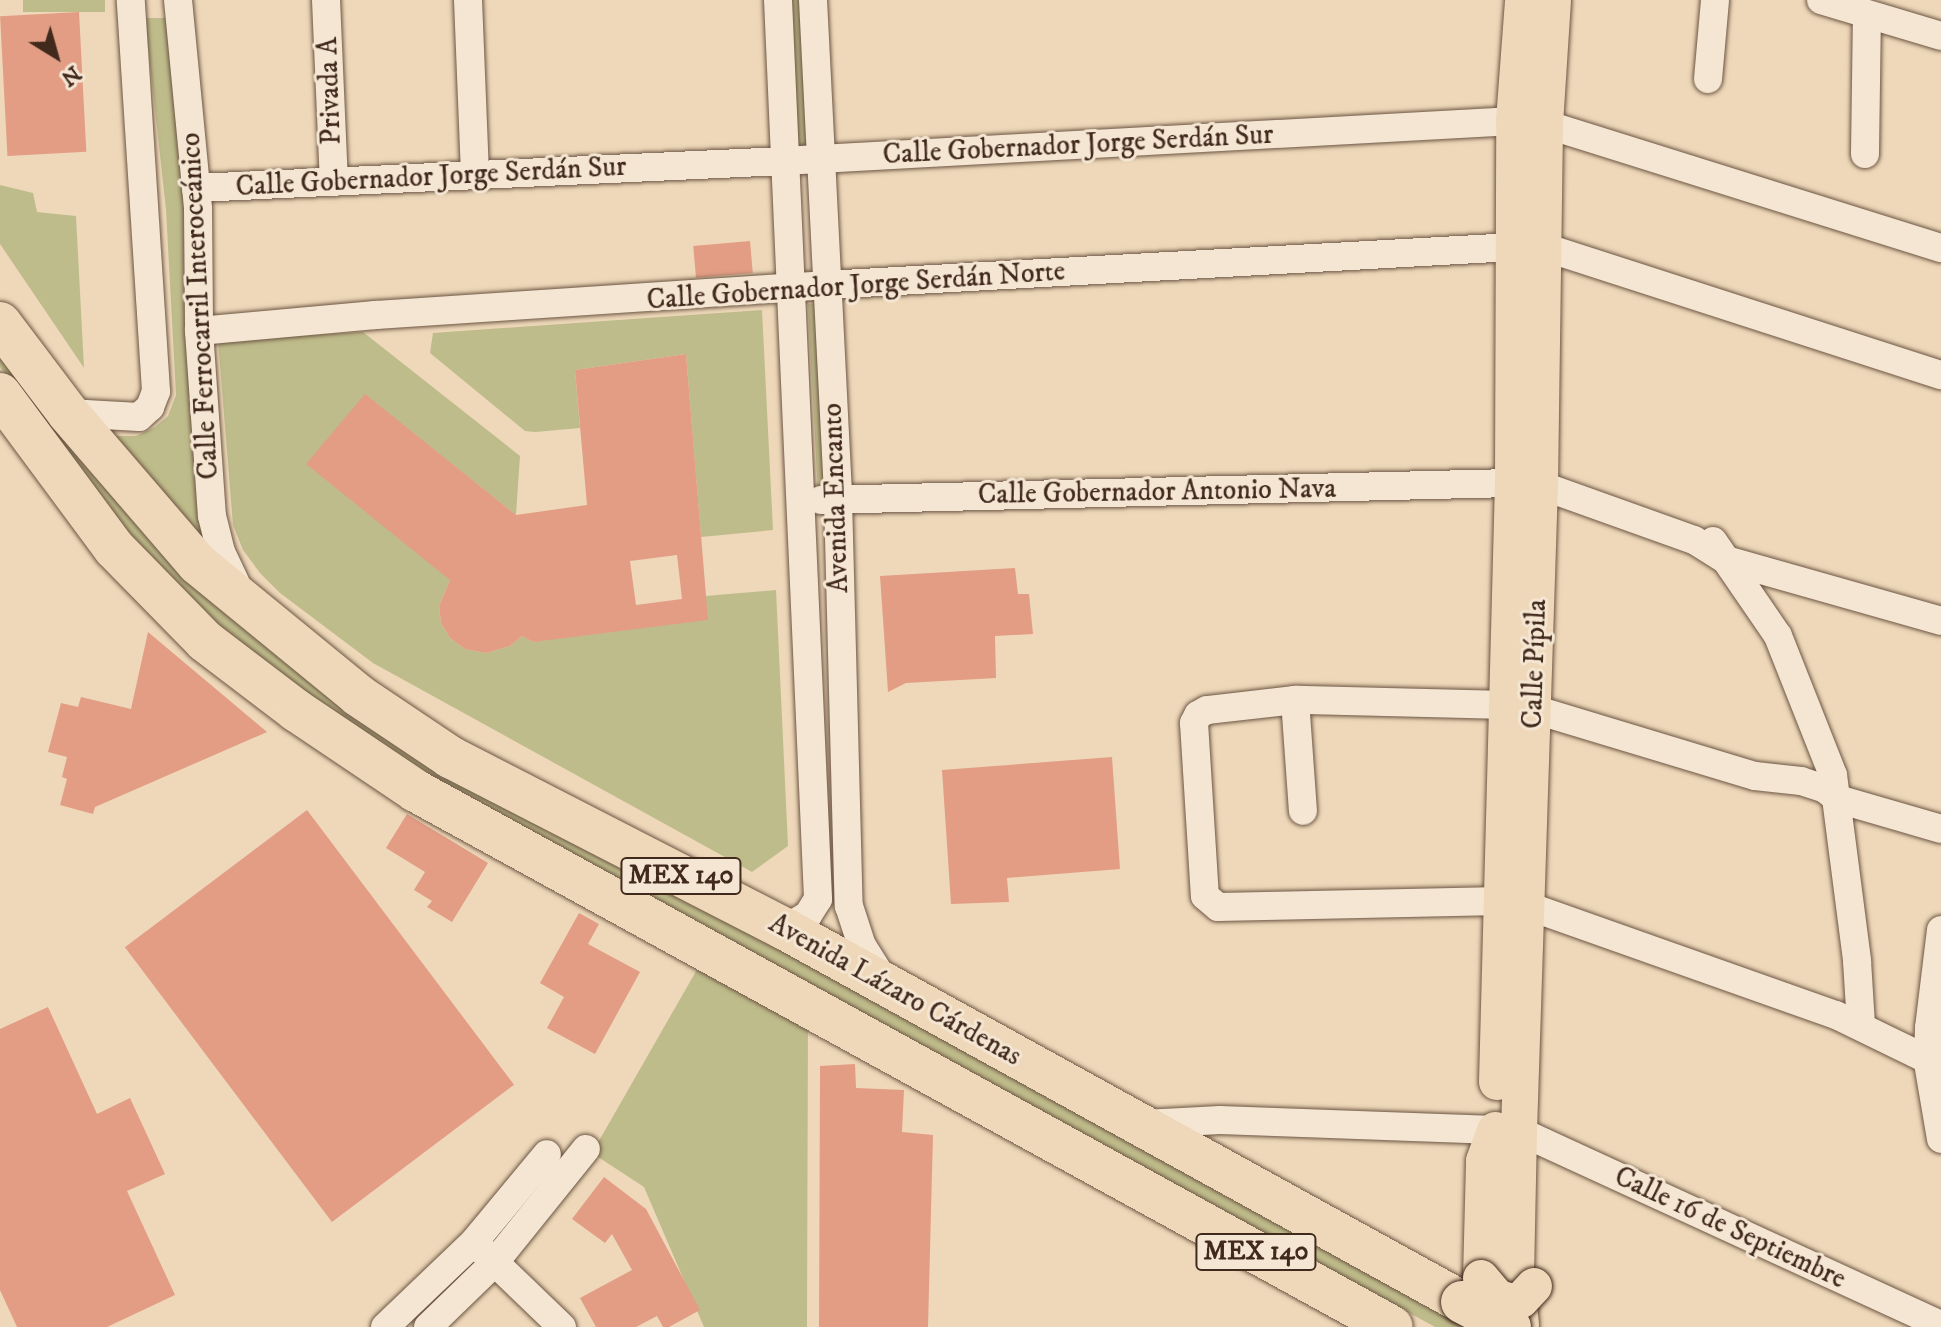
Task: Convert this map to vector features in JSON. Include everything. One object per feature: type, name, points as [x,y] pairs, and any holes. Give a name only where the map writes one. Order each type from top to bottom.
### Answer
[{"type":"highway","name":"Avenida Lázaro Cárdenas","points":[[0,323],[68,413],[188,553],[246,606],[359,696],[450,757],[785,929],[1202,1157],[1471,1290],[1510,1327]]},
{"type":"highway","name":"Avenida Lázaro Cárdenas","points":[[0,394],[114,548],[205,641],[297,711],[416,791],[1392,1327]]},
{"type":"main road","name":"Calle Pípila","points":[[1496,1327],[1491,1274],[1507,1131],[1527,484],[1530,122],[1523,0]]},
{"type":"main road","name":"Calle Pípila","points":[[1530,122],[1553,0]]},
{"type":"main road","name":"Calle Pípila","points":[[1507,1131],[1521,1327]]},
{"type":"main road","points":[[1507,1131],[1534,1189],[1534,1286],[1521,1300],[1505,1301],[1487,1290],[1471,1290],[1484,1161],[1507,1131]]},
{"type":"street","name":"Privada A","points":[[326,0],[334,182]]},
{"type":"street","points":[[468,0],[475,174]]},
{"type":"street","name":"Avenida Encanto","points":[[778,0],[818,899],[808,915],[785,929]]},
{"type":"street","name":"Avenida Encanto","points":[[813,0],[838,499],[849,906],[861,944],[888,987]]},
{"type":"street","points":[[1708,79],[1715,0]]},
{"type":"street","points":[[1821,0],[1941,36]]},
{"type":"street","points":[[132,5],[179,4]]},
{"type":"street","name":"Calle Ferrocarril Interoceánico","points":[[179,4],[196,188],[199,331],[212,516],[221,552],[246,606]]},
{"type":"street","name":"Calle Ferrocarril Interoceánico","points":[[68,413],[139,417],[150,407],[156,391],[132,5]]},
{"type":"street","points":[[1865,154],[1867,15]]},
{"type":"street","name":"Calle Gobernador Jorge Serdán Sur","points":[[196,188],[1530,122],[1941,248]]},
{"type":"street","name":"Calle Gobernador Jorge Serdán Norte","points":[[199,331],[375,315],[825,285],[1529,247],[1941,375]]},
{"type":"street","name":"Calle Gobernador Antonio Nava","points":[[801,501],[1527,484],[1941,621]]},
{"type":"street","points":[[1711,547],[1778,636],[1833,775],[1857,961],[1861,1025]]},
{"type":"street","name":"Calle Gobernador Antonio Nava","points":[[1711,547],[1941,607]]},
{"type":"street","points":[[1295,700],[1303,811]]},
{"type":"street","points":[[1935,1064],[1861,1025],[1515,903],[1218,907],[1205,896],[1194,723],[1198,715],[1207,710],[1295,700],[1520,707],[1755,776],[1801,781],[1825,789],[1838,799],[1941,829]]},
{"type":"street","points":[[1941,930],[1935,1064],[1941,1139]]},
{"type":"street","points":[[1144,1124],[1220,1120],[1507,1131]]},
{"type":"street","points":[[1202,1157],[1204,1139],[1220,1120]]},
{"type":"street","name":"Calle 16 de Septiembre","points":[[1507,1131],[1941,1325]]},
{"type":"street","points":[[428,1327],[495,1262],[586,1149]]},
{"type":"street","points":[[385,1327],[474,1242],[547,1154]]},
{"type":"street","points":[[474,1242],[562,1327]]},
{"type":"shaded area","points":[[23,0],[105,0],[105,12],[23,12]]},
{"type":"shaded area","points":[[791,0],[814,0],[824,147],[796,148]]},
{"type":"shaded area","points":[[145,18],[169,18],[216,551],[165,510],[114,436],[136,436],[155,427],[168,416],[176,395],[166,210]]},
{"type":"shaded area","points":[[0,185],[33,193],[37,212],[76,216],[84,368],[0,244]]},
{"type":"shaded area","points":[[830,303],[840,490],[818,491],[808,304]]},
{"type":"shaded area","points":[[762,310],[773,530],[701,537],[686,354],[575,370],[580,428],[535,432],[525,431],[430,353],[433,333]]},
{"type":"shaded area","points":[[363,332],[520,456],[516,515],[365,395],[450,580],[439,606],[441,623],[450,638],[465,649],[486,653],[510,646],[522,636],[533,642],[706,596],[776,590],[788,846],[752,872],[373,663],[280,593],[260,573],[243,550],[233,525],[218,341]]},
{"type":"shaded area","points":[[0,344],[211,597],[1478,1327],[1435,1327],[386,752],[215,624],[150,560],[47,434],[0,367]]},
{"type":"shaded area","points":[[699,966],[808,1025],[807,1327],[704,1327],[644,1187],[592,1153]]},
{"type":"building","points":[[79,12],[86,152],[7,156],[0,16]]},
{"type":"building","points":[[750,241],[753,273],[696,278],[693,246]]},
{"type":"building","points":[[686,354],[708,620],[533,642],[522,636],[510,646],[486,653],[465,649],[450,638],[441,623],[439,606],[450,580],[306,464],[365,394],[516,515],[587,505],[575,370]],"holes":[[[677,555],[682,599],[636,605],[630,561]]]},
{"type":"building","points":[[1015,568],[1018,594],[1029,594],[1033,634],[995,636],[996,678],[906,683],[888,692],[880,576]]},
{"type":"building","points":[[148,632],[267,732],[95,807],[93,814],[60,805],[67,779],[62,777],[67,757],[48,752],[61,703],[78,707],[81,697],[131,709]]},
{"type":"building","points":[[1112,757],[1120,869],[1007,878],[1009,902],[951,904],[942,770]]},
{"type":"building","points":[[307,810],[514,1085],[332,1222],[125,947]]},
{"type":"building","points":[[407,814],[488,863],[452,922],[427,907],[432,901],[414,890],[425,872],[386,848]]},
{"type":"building","points":[[579,913],[599,924],[588,944],[640,972],[595,1054],[547,1028],[564,997],[540,983]]},
{"type":"building","points":[[48,1007],[97,1114],[130,1098],[165,1174],[127,1191],[175,1295],[107,1327],[17,1327],[0,1290],[0,1029]]},
{"type":"building","points":[[855,1064],[856,1088],[904,1090],[902,1132],[933,1135],[928,1327],[819,1327],[820,1066]]},
{"type":"building","points":[[604,1177],[646,1209],[700,1310],[669,1327],[663,1327],[657,1316],[636,1327],[596,1327],[580,1298],[632,1270],[612,1234],[605,1243],[572,1219]]}]
